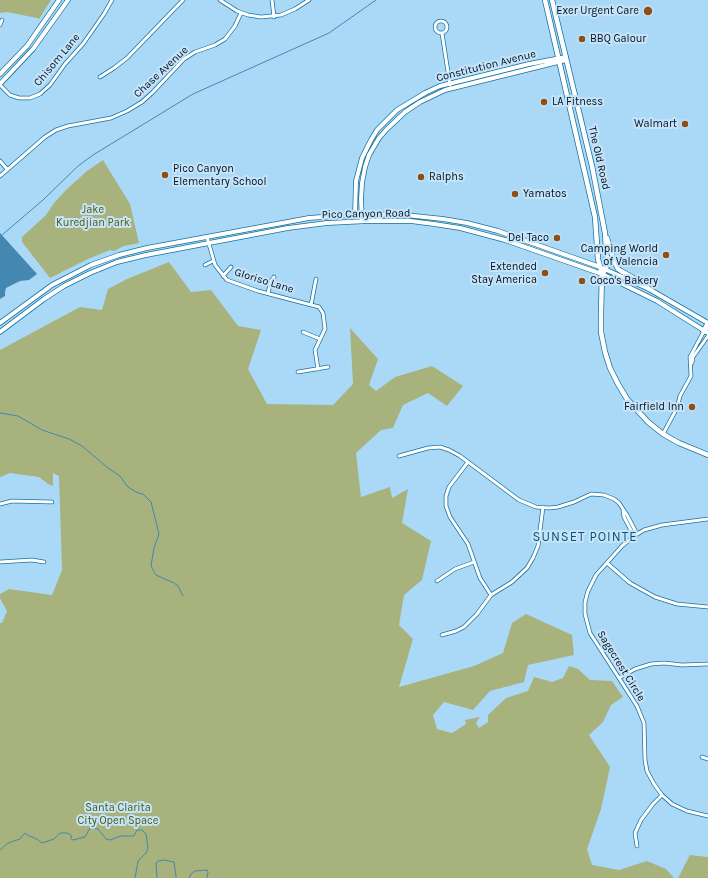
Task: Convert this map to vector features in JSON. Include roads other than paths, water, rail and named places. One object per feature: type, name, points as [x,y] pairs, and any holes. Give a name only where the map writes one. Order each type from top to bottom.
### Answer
[{"type":"highway","points":[[707,333],[708,324]]},
{"type":"main road","points":[[0,74],[27,46],[59,0]]},
{"type":"main road","points":[[0,84],[34,49],[68,0]]},
{"type":"main road","name":"The Old Road","points":[[545,0],[595,217],[598,259],[602,274],[601,328],[604,347],[610,368],[632,406],[648,422],[663,434],[679,443],[708,455]]},
{"type":"main road","name":"The Old Road","points":[[552,0],[592,166],[605,233],[606,269]]},
{"type":"main road","name":"Constitution Avenue","points":[[356,221],[355,189],[358,170],[362,158],[370,140],[377,130],[393,114],[409,102],[425,93],[450,83],[566,59]]},
{"type":"main road","name":"Constitution Avenue","points":[[362,221],[361,199],[365,167],[369,155],[379,138],[396,120],[413,106],[435,94],[559,60]]},
{"type":"main road","name":"Pico Canyon Road","points":[[0,323],[52,285],[91,265],[123,254],[309,218],[361,214],[443,218],[467,223],[521,239],[600,266],[649,289],[708,324]]},
{"type":"main road","name":"Pico Canyon Road","points":[[0,332],[54,292],[90,273],[124,261],[209,243],[314,224],[362,221],[411,222],[460,228],[505,240],[602,274],[657,301],[707,333]]},
{"type":"main road","points":[[605,233],[618,269],[644,284],[649,289]]},
{"type":"main road","points":[[602,274],[606,269]]},
{"type":"street","name":"Chisom Lane","points":[[0,84],[10,95],[20,98],[30,98],[40,94],[83,44],[112,0]]},
{"type":"street","points":[[100,77],[127,58],[182,0]]},
{"type":"street","points":[[220,0],[231,8],[254,17],[274,17],[288,12],[309,0]]},
{"type":"street","points":[[272,0],[274,17]]},
{"type":"street","name":"Chase Avenue","points":[[0,176],[45,137],[56,130],[68,126],[111,118],[142,102],[184,59],[195,52],[215,45],[225,39],[236,26],[241,13]]},
{"type":"street","points":[[0,25],[2,20]]},
{"type":"street","points":[[440,21],[444,22],[447,27],[446,31],[442,33],[436,31],[434,27],[436,23],[440,21]]},
{"type":"street","points":[[442,33],[451,89]]},
{"type":"street","points":[[0,161],[7,169]]},
{"type":"street","name":"Gloriso Lane","points":[[207,237],[213,261],[223,276],[232,282],[319,307],[323,313],[325,326],[324,334],[320,339]]},
{"type":"street","points":[[205,265],[213,261]]},
{"type":"street","points":[[223,276],[232,267]]},
{"type":"street","points":[[268,293],[271,280],[274,277]]},
{"type":"street","points":[[311,305],[316,279]]},
{"type":"street","points":[[303,332],[320,339],[315,350],[318,368]]},
{"type":"street","points":[[663,434],[677,408],[680,396],[691,376],[690,357],[707,333]]},
{"type":"street","points":[[691,367],[693,357],[707,333]]},
{"type":"street","points":[[298,372],[328,366]]},
{"type":"street","points":[[399,456],[428,448],[440,447],[454,452],[519,500],[530,505],[543,508],[566,505],[587,495],[604,495],[619,503],[624,517],[634,536]]},
{"type":"street","points":[[468,462],[449,487],[446,496],[446,506],[450,517],[468,544],[483,584],[491,595]]},
{"type":"street","points":[[0,504],[18,501],[52,502]]},
{"type":"street","points":[[442,635],[464,627],[477,614],[491,595],[520,576],[527,568],[534,558],[539,541],[543,508]]},
{"type":"street","points":[[623,511],[627,515],[637,534]]},
{"type":"street","name":"Sagecrest Circle","points":[[708,519],[662,525],[634,536],[596,575],[588,591],[585,602],[585,614],[590,633],[637,706],[644,723],[645,760],[647,771],[662,795],[672,804],[687,811],[708,816]]},
{"type":"street","points":[[0,562],[32,560],[44,562]]},
{"type":"street","points":[[437,581],[455,569],[474,562]]},
{"type":"street","points":[[607,563],[630,583],[654,597],[677,604],[708,608]]},
{"type":"street","points":[[619,678],[635,669],[651,664],[664,663],[682,666],[708,664]]},
{"type":"street","points":[[702,757],[708,759]]},
{"type":"street","points":[[637,846],[635,833],[641,820],[662,795]]},
{"type":"water","points":[[0,233],[37,274],[29,280],[20,281],[6,288],[5,296],[0,299]]},
{"type":"waterway","points":[[2,235],[43,200],[78,166],[93,155],[193,94],[329,33],[376,0]]},
{"type":"waterway","points":[[0,413],[18,416],[42,430],[69,439],[82,446],[120,476],[128,487],[138,493],[143,494],[151,502],[159,534],[154,548],[151,566],[156,575],[178,586],[183,596]]},
{"type":"waterway","points":[[0,850],[8,843],[20,839],[25,833],[42,843],[54,839],[60,833],[67,833],[71,835],[71,839],[73,840],[85,837],[90,828],[98,829],[106,839],[110,840],[121,836],[134,836],[137,830],[142,830],[146,834],[148,848],[146,853],[138,861],[135,878]]},
{"type":"waterway","points":[[157,878],[156,863],[164,860],[174,862],[176,878]]},
{"type":"waterway","points":[[189,878],[195,871],[207,870],[207,878]]},
{"type":"place","name":"Exer Urgent Care","points":[[648,11]]},
{"type":"place","name":"BBQ Galour","points":[[582,39]]},
{"type":"place","name":"LA Fitness","points":[[544,102]]},
{"type":"place","name":"Walmart","points":[[685,124]]},
{"type":"place","name":"Pico Canyon Elementary School","points":[[165,175]]},
{"type":"place","name":"Ralphs","points":[[421,177]]},
{"type":"place","name":"Yamatos","points":[[515,194]]},
{"type":"place","name":"Del Taco","points":[[557,238]]},
{"type":"place","name":"Camping World of Valencia","points":[[666,255]]},
{"type":"place","name":"Extended Stay America","points":[[545,273]]},
{"type":"place","name":"Coco's Bakery","points":[[582,281]]},
{"type":"place","name":"Fairfield Inn","points":[[692,407]]},
{"type":"district","name":"SUNSET POINTE","points":[[585,537]]},
{"type":"park label","name":"Jake Kuredjian Park","points":[[93,216]]},
{"type":"park label","name":"Santa Clarita City Open Space","points":[[118,814]]}]
